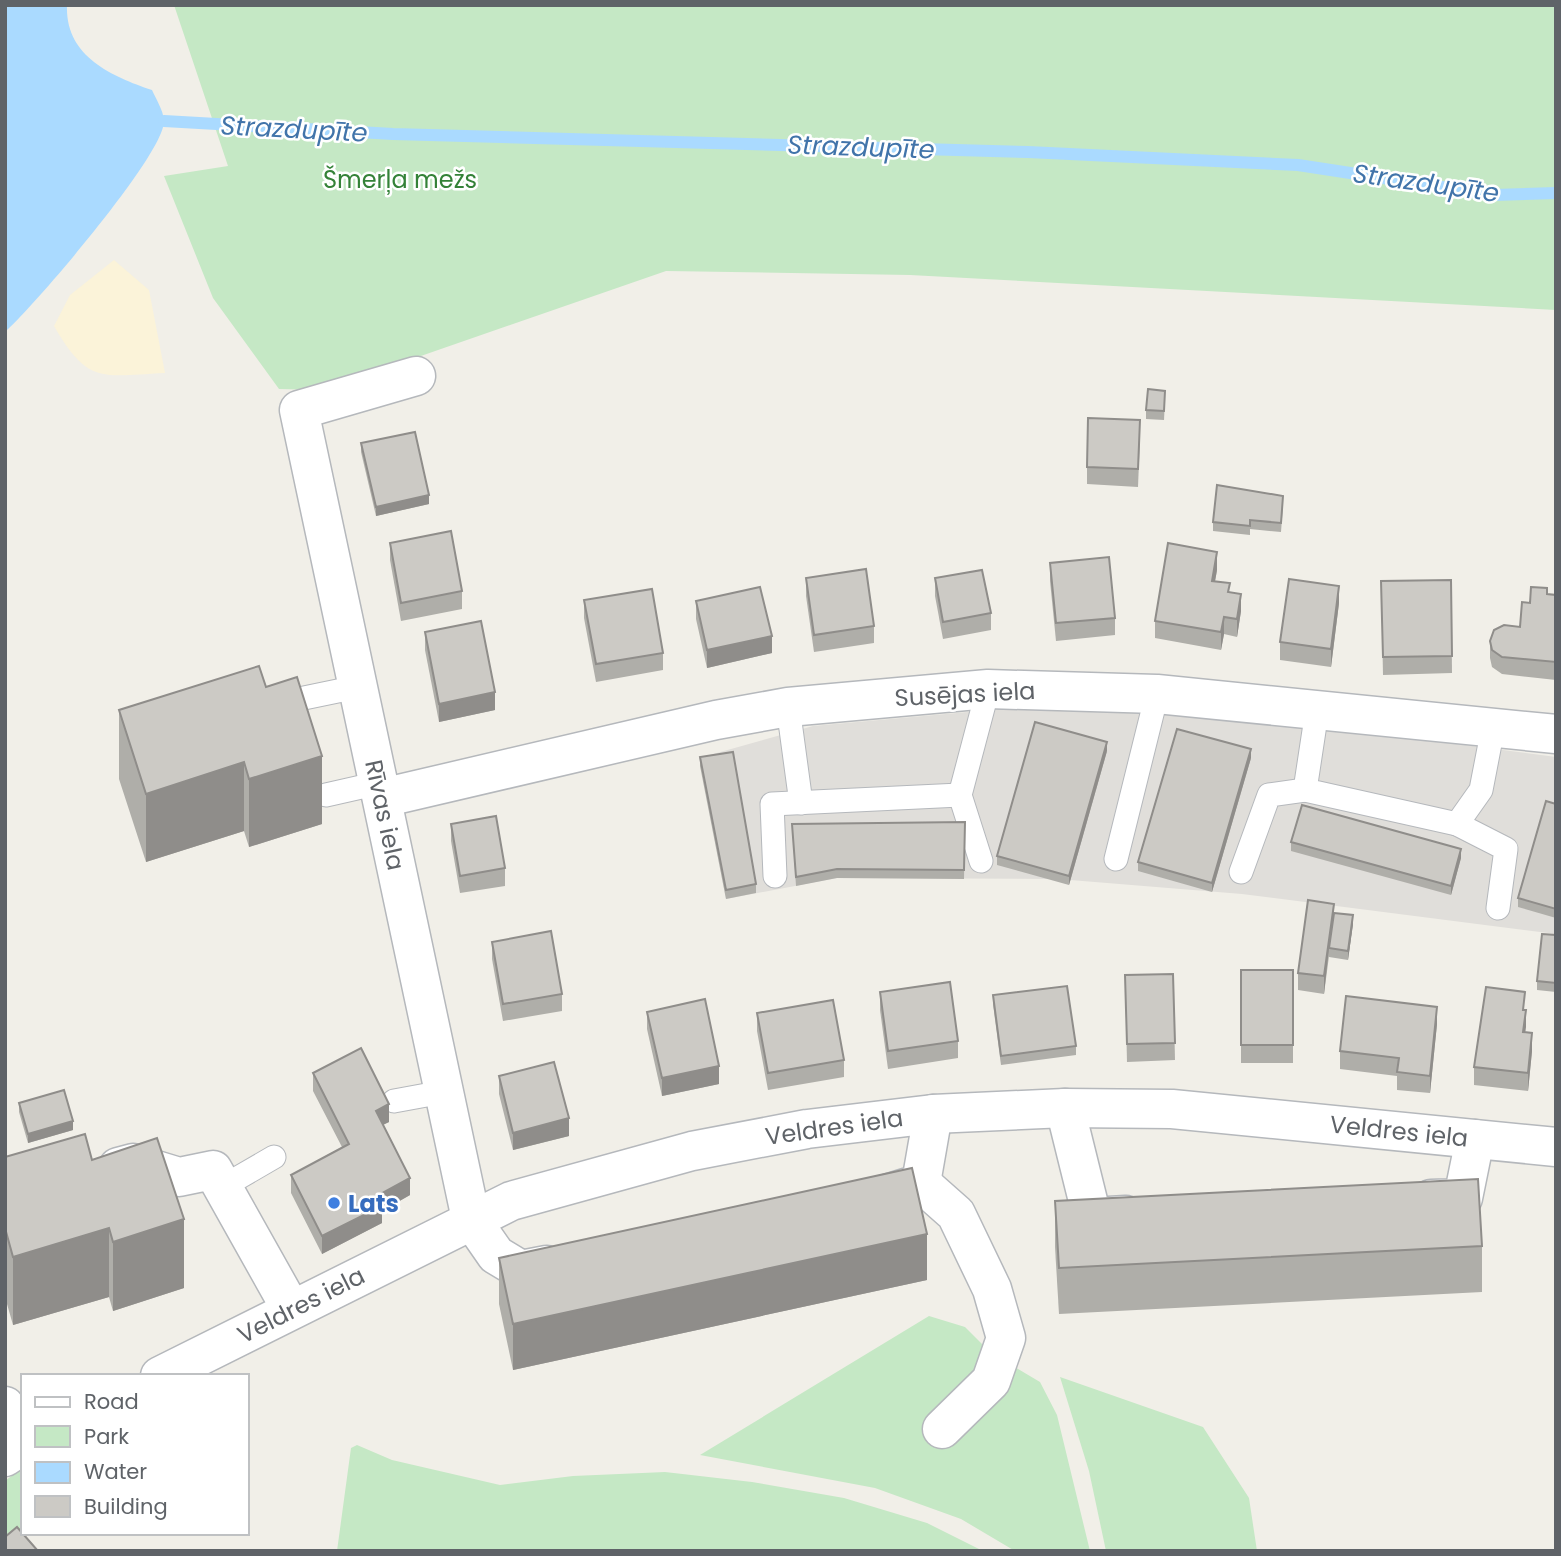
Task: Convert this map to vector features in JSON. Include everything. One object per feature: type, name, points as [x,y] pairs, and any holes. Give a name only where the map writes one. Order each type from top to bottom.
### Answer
[{"type":"street","name":"Rīvas iela","points":[[416,376],[299,410],[471,1219]]},
{"type":"street","name":"Susējas iela","points":[[381,790],[788,707],[988,689],[1157,694],[1556,734]]},
{"type":"street","name":"Veldres iela","points":[[164,1374],[511,1201],[692,1151],[807,1129],[933,1114],[1065,1108],[1172,1109],[1556,1147]]},
{"type":"street","points":[[1065,1108],[1092,1217],[1161,1213]]},
{"type":"street","points":[[921,1183],[933,1114]]},
{"type":"street","points":[[1394,1201],[1463,1198],[1475,1139]]},
{"type":"street","points":[[82,1177],[132,1163],[179,1177],[212,1170],[224,1186],[291,1309]]},
{"type":"street","points":[[839,1205],[921,1183]]},
{"type":"street","points":[[921,1183],[956,1214],[992,1289],[1006,1338],[991,1381],[942,1429]]},
{"type":"street","points":[[471,1219],[496,1255],[521,1270],[587,1257]]},
{"type":"street","points":[[5,1406],[21,1428]]},
{"type":"street","points":[[5,1457],[21,1446]]},
{"type":"lane","points":[[254,707],[357,687]]},
{"type":"lane","points":[[981,861],[960,795],[988,689]]},
{"type":"lane","points":[[1116,859],[1157,694]]},
{"type":"lane","points":[[788,707],[802,803]]},
{"type":"lane","points":[[1305,790],[1317,711]]},
{"type":"lane","points":[[1457,824],[1481,790],[1493,728]]},
{"type":"lane","points":[[326,795],[381,790]]},
{"type":"lane","points":[[1241,872],[1269,795],[1305,790],[1457,824],[1506,849],[1498,908]]},
{"type":"lane","points":[[775,876],[772,804],[960,795]]},
{"type":"lane","points":[[394,1101],[443,1092]]},
{"type":"lane","points":[[224,1186],[274,1157]]},
{"type":"shaded area","points":[[1012,708],[1170,712],[1358,731],[1556,757],[1556,934],[1242,894],[1058,879],[837,878],[726,899],[699,758],[813,726]]},
{"type":"green space","name":"Šmerļa mežs","points":[[174,5],[1556,5],[1556,310],[910,275],[666,271],[323,390],[279,389],[213,298],[164,176],[228,166]]},
{"type":"green space","points":[[929,1316],[965,1327],[991,1353],[1040,1382],[1057,1415],[1090,1551],[1015,1551],[961,1519],[875,1488],[700,1455]]},
{"type":"green space","points":[[1060,1377],[1203,1427],[1249,1498],[1257,1551],[1106,1551],[1089,1471]]},
{"type":"green space","points":[[357,1445],[392,1460],[500,1485],[573,1476],[665,1472],[752,1482],[844,1498],[927,1523],[983,1551],[337,1551],[351,1448]]},
{"type":"green space","points":[[21,1469],[21,1533],[5,1546],[5,1481]]},
{"type":"sand","points":[[114,260],[149,290],[165,373],[111,375],[87,368],[66,345],[54,326],[70,295]]},
{"type":"water","points":[[5,5],[67,5],[68,23],[82,51],[121,78],[152,90],[164,120],[159,137],[145,163],[123,194],[69,262],[5,332]]},
{"type":"building","points":[[1148,389],[1165,391],[1164,411],[1146,410]]},
{"type":"building","points":[[1088,418],[1140,420],[1138,469],[1087,467]]},
{"type":"building","points":[[415,432],[429,495],[376,507],[361,443]]},
{"type":"building","points":[[1217,485],[1283,496],[1281,523],[1250,520],[1250,526],[1213,522]]},
{"type":"building","points":[[451,531],[462,591],[401,603],[390,543]]},
{"type":"building","points":[[1168,543],[1217,552],[1212,581],[1230,583],[1228,592],[1241,594],[1237,619],[1224,617],[1221,632],[1155,621]]},
{"type":"building","points":[[1109,557],[1115,618],[1056,623],[1050,563]]},
{"type":"building","points":[[866,569],[874,626],[814,635],[806,578]]},
{"type":"building","points":[[982,570],[991,613],[943,622],[935,578]]},
{"type":"building","points":[[1289,579],[1339,586],[1331,649],[1280,642]]},
{"type":"building","points":[[1451,580],[1452,656],[1383,657],[1381,581]]},
{"type":"building","points":[[760,587],[772,636],[707,650],[696,601]]},
{"type":"building","points":[[1531,587],[1547,588],[1547,594],[1556,595],[1556,662],[1502,657],[1492,650],[1490,641],[1494,630],[1504,625],[1520,627],[1522,602],[1530,603]]},
{"type":"building","points":[[652,589],[663,653],[596,664],[584,600]]},
{"type":"building","points":[[481,621],[495,692],[439,704],[425,632]]},
{"type":"building","points":[[259,666],[266,687],[297,677],[322,756],[249,779],[244,762],[146,794],[119,710]]},
{"type":"building","points":[[1035,722],[1107,742],[1069,876],[997,856]]},
{"type":"building","points":[[1177,729],[1251,749],[1212,883],[1138,862]]},
{"type":"building","points":[[733,752],[756,884],[726,890],[700,757]]},
{"type":"building","points":[[1546,801],[1556,804],[1556,909],[1518,898]]},
{"type":"building","points":[[1302,805],[1461,849],[1451,886],[1291,842]]},
{"type":"building","points":[[496,816],[505,868],[460,876],[451,824]]},
{"type":"building","points":[[965,822],[964,870],[837,869],[796,877],[792,824]]},
{"type":"building","points":[[1308,900],[1334,904],[1324,976],[1298,973]]},
{"type":"building","points":[[1334,913],[1353,915],[1348,951],[1329,948]]},
{"type":"building","points":[[551,931],[562,994],[503,1004],[492,942]]},
{"type":"building","points":[[1542,934],[1556,935],[1556,983],[1537,981]]},
{"type":"building","points":[[1241,970],[1293,970],[1293,1045],[1241,1045]]},
{"type":"building","points":[[1173,974],[1175,1043],[1127,1044],[1125,975]]},
{"type":"building","points":[[950,982],[958,1041],[888,1051],[880,992]]},
{"type":"building","points":[[1067,986],[1076,1046],[1001,1056],[993,995]]},
{"type":"building","points":[[1486,987],[1525,992],[1523,1032],[1532,1033],[1528,1073],[1474,1067]]},
{"type":"building","points":[[1346,996],[1437,1007],[1430,1076],[1397,1072],[1399,1058],[1340,1051]]},
{"type":"building","points":[[705,999],[719,1066],[662,1078],[647,1012]]},
{"type":"building","points":[[833,1000],[844,1060],[768,1073],[757,1013]]},
{"type":"building","points":[[361,1048],[389,1104],[376,1111],[410,1178],[377,1196],[382,1206],[322,1236],[291,1175],[349,1144],[313,1073]]},
{"type":"building","points":[[554,1062],[569,1118],[513,1133],[499,1076]]},
{"type":"building","points":[[64,1090],[73,1121],[28,1134],[19,1103]]},
{"type":"building","points":[[85,1134],[92,1160],[157,1138],[184,1219],[113,1242],[109,1228],[13,1257],[5,1228],[5,1157]]},
{"type":"building","points":[[912,1168],[927,1234],[513,1324],[499,1258]]},
{"type":"building","points":[[1478,1179],[1482,1246],[1059,1268],[1055,1201]]},
{"type":"building","points":[[17,1527],[21,1535],[38,1551],[5,1551],[5,1537]]},
{"type":"waterway","name":"Strazdupīte","points":[[164,121],[393,134],[1028,152],[1298,165],[1494,195],[1556,193]]},
{"type":"place","name":"Lats","points":[[334,1203]]}]
